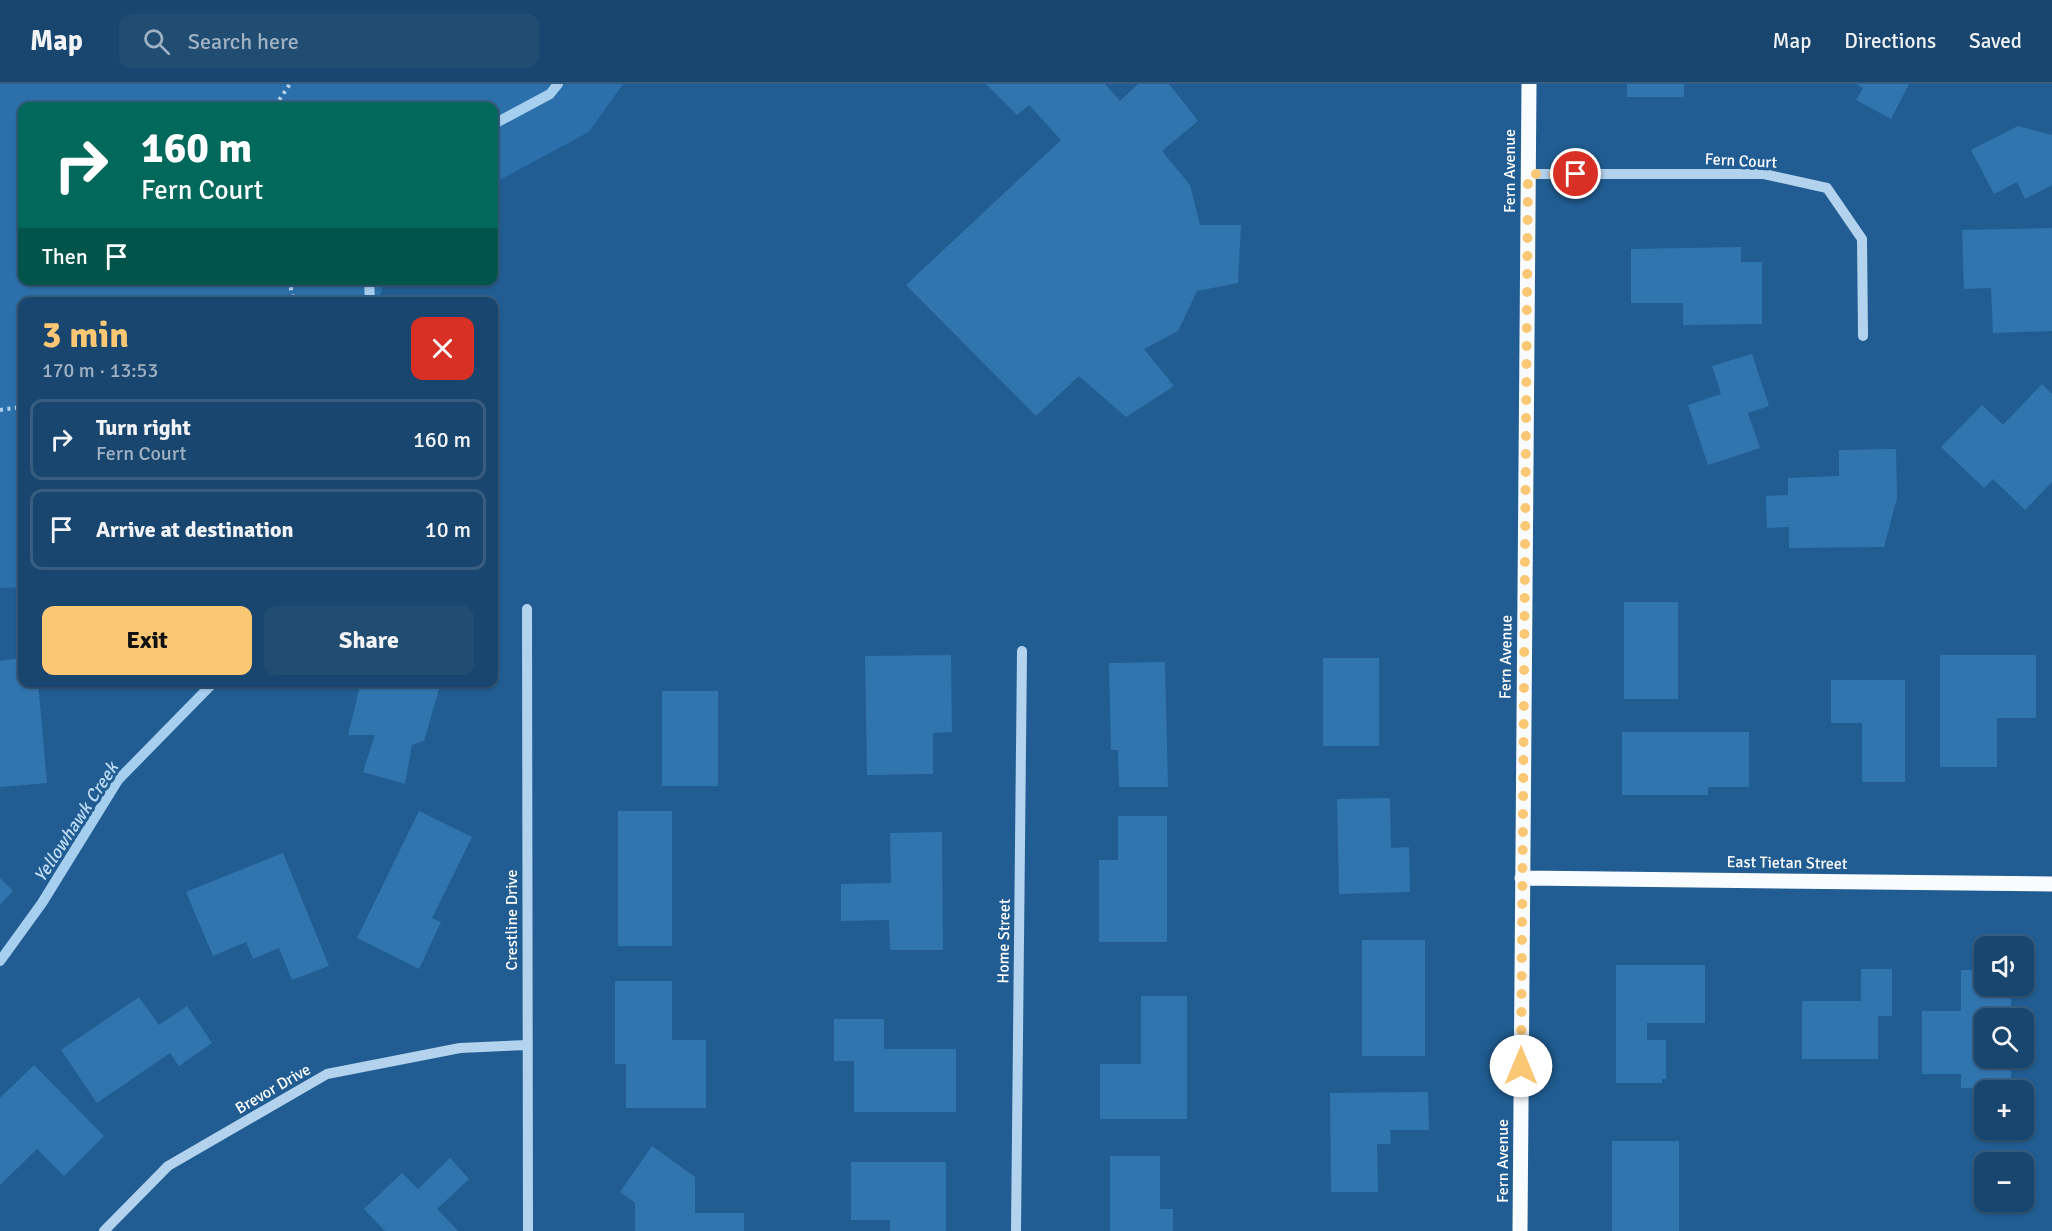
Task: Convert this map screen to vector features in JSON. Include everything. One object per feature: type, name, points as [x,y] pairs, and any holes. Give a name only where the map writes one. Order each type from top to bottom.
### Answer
[{"type":"main road","name":"Fern Avenue","points":[[1520,1231],[1529,84]]},
{"type":"main road","name":"East Tietan Street","points":[[1522,878],[2052,884]]},
{"type":"street","name":"Fern Court","points":[[1528,174],[1764,174],[1827,188],[1862,239],[1863,336]]},
{"type":"street","name":"Crestline Drive","points":[[527,609],[528,1231]]},
{"type":"street","name":"Home Street","points":[[1016,1231],[1022,651]]},
{"type":"street","name":"Brevor Drive","points":[[104,1231],[168,1166],[327,1074],[460,1048],[527,1045]]},
{"type":"path","points":[[278,102],[290,84]]},
{"type":"path","points":[[0,410],[18,408]]},
{"type":"shaded area","points":[[0,84],[623,84],[589,132],[498,181],[498,102],[18,102],[18,285],[383,285],[380,297],[18,297],[18,587],[0,588]]},
{"type":"building","points":[[986,84],[1105,84],[1120,101],[1138,84],[1169,84],[1198,121],[1162,151],[1190,185],[1200,225],[1241,225],[1238,283],[1197,291],[1178,331],[1144,349],[1174,386],[1126,417],[1079,376],[1036,416],[906,285],[1061,140],[1029,105],[1017,115]]},
{"type":"building","points":[[1627,84],[1684,84],[1684,97],[1627,97]]},
{"type":"building","points":[[1856,84],[1909,84],[1891,119],[1856,100],[1863,88]]},
{"type":"building","points":[[2018,126],[2052,135],[2052,185],[2025,199],[2017,182],[1994,194],[1971,150]]},
{"type":"building","points":[[2052,228],[2052,331],[1993,333],[1991,288],[1964,289],[1962,230]]},
{"type":"building","points":[[1741,247],[1741,262],[1762,262],[1762,324],[1683,325],[1683,303],[1631,303],[1631,249]]},
{"type":"building","points":[[1752,354],[1769,406],[1748,413],[1760,448],[1708,465],[1688,405],[1721,394],[1712,366]]},
{"type":"building","points":[[2042,384],[2052,394],[2052,482],[2025,510],[1993,479],[1984,488],[1941,447],[1982,405],[2003,425]]},
{"type":"building","points":[[1896,449],[1897,498],[1884,547],[1789,548],[1789,527],[1767,528],[1766,496],[1788,495],[1788,478],[1839,476],[1839,450]]},
{"type":"building","points":[[1624,602],[1678,602],[1678,699],[1624,699]]},
{"type":"building","points":[[951,655],[952,732],[933,733],[933,774],[867,775],[865,656]]},
{"type":"building","points":[[1940,655],[2036,655],[2036,718],[1997,718],[1997,767],[1940,767]]},
{"type":"building","points":[[1323,658],[1379,658],[1379,746],[1323,746]]},
{"type":"building","points":[[18,659],[18,687],[38,687],[47,783],[0,787],[0,661]]},
{"type":"building","points":[[1165,662],[1168,787],[1119,787],[1118,750],[1111,750],[1109,663]]},
{"type":"building","points":[[1831,680],[1905,680],[1905,782],[1862,782],[1862,723],[1831,723]]},
{"type":"building","points":[[360,687],[440,687],[424,741],[412,745],[405,784],[363,772],[375,735],[348,735]]},
{"type":"building","points":[[662,691],[718,691],[718,786],[662,786]]},
{"type":"building","points":[[1622,732],[1749,732],[1749,787],[1708,787],[1708,795],[1622,795]]},
{"type":"building","points":[[1390,798],[1391,848],[1409,847],[1410,892],[1339,894],[1337,799]]},
{"type":"building","points":[[419,811],[472,837],[432,918],[441,922],[419,969],[357,938]]},
{"type":"building","points":[[618,811],[672,811],[672,946],[618,946]]},
{"type":"building","points":[[1118,816],[1167,816],[1167,942],[1099,942],[1099,860],[1118,860]]},
{"type":"building","points":[[942,832],[943,950],[890,950],[889,920],[841,921],[841,884],[891,883],[890,833]]},
{"type":"building","points":[[283,853],[329,966],[292,980],[279,948],[253,959],[246,942],[213,956],[186,892]]},
{"type":"building","points":[[0,878],[13,891],[0,905]]},
{"type":"building","points":[[1362,940],[1425,940],[1425,1056],[1362,1056]]},
{"type":"building","points":[[1616,965],[1705,965],[1705,1023],[1647,1023],[1647,1040],[1666,1040],[1666,1079],[1662,1079],[1662,1083],[1616,1083]]},
{"type":"building","points":[[1861,969],[1892,969],[1892,1016],[1878,1016],[1878,1059],[1802,1059],[1802,1001],[1861,1001]]},
{"type":"building","points":[[1961,970],[1974,970],[1974,996],[2011,996],[2011,1008],[1974,1008],[1974,1068],[2011,1068],[2011,1080],[1974,1080],[1974,1088],[1961,1088],[1961,1074],[1922,1074],[1922,1011],[1961,1011]]},
{"type":"building","points":[[615,981],[672,981],[672,1040],[706,1040],[706,1108],[626,1108],[626,1064],[615,1064]]},
{"type":"building","points":[[1141,996],[1187,996],[1187,1119],[1100,1119],[1100,1064],[1141,1064]]},
{"type":"building","points":[[139,997],[159,1025],[187,1006],[212,1043],[179,1066],[170,1053],[97,1103],[61,1050]]},
{"type":"building","points":[[834,1019],[884,1019],[884,1049],[956,1049],[956,1112],[854,1112],[854,1061],[834,1061]]},
{"type":"building","points":[[34,1065],[104,1136],[64,1176],[37,1149],[0,1185],[0,1098]]},
{"type":"building","points":[[1428,1092],[1429,1130],[1390,1130],[1391,1144],[1377,1144],[1378,1192],[1331,1192],[1330,1093]]},
{"type":"building","points":[[1612,1141],[1679,1141],[1679,1231],[1612,1231]]},
{"type":"building","points":[[652,1146],[695,1177],[695,1213],[744,1213],[744,1231],[635,1231],[635,1203],[620,1192]]},
{"type":"building","points":[[1110,1156],[1160,1156],[1160,1209],[1173,1209],[1173,1231],[1110,1231]]},
{"type":"building","points":[[450,1158],[469,1179],[437,1209],[458,1231],[385,1231],[364,1209],[402,1173],[418,1189]]},
{"type":"building","points":[[851,1162],[946,1162],[946,1231],[890,1231],[890,1220],[851,1220]]},
{"type":"waterway","name":"Yellowhawk Creek","points":[[498,122],[550,94],[558,84]]},
{"type":"waterway","name":"Yellowhawk Creek","points":[[369,285],[370,297]]},
{"type":"waterway","name":"Yellowhawk Creek","points":[[0,961],[42,903],[118,780],[209,687]]},
{"type":"route","points":[[1521,1066],[1528,174],[1576,174]]}]
